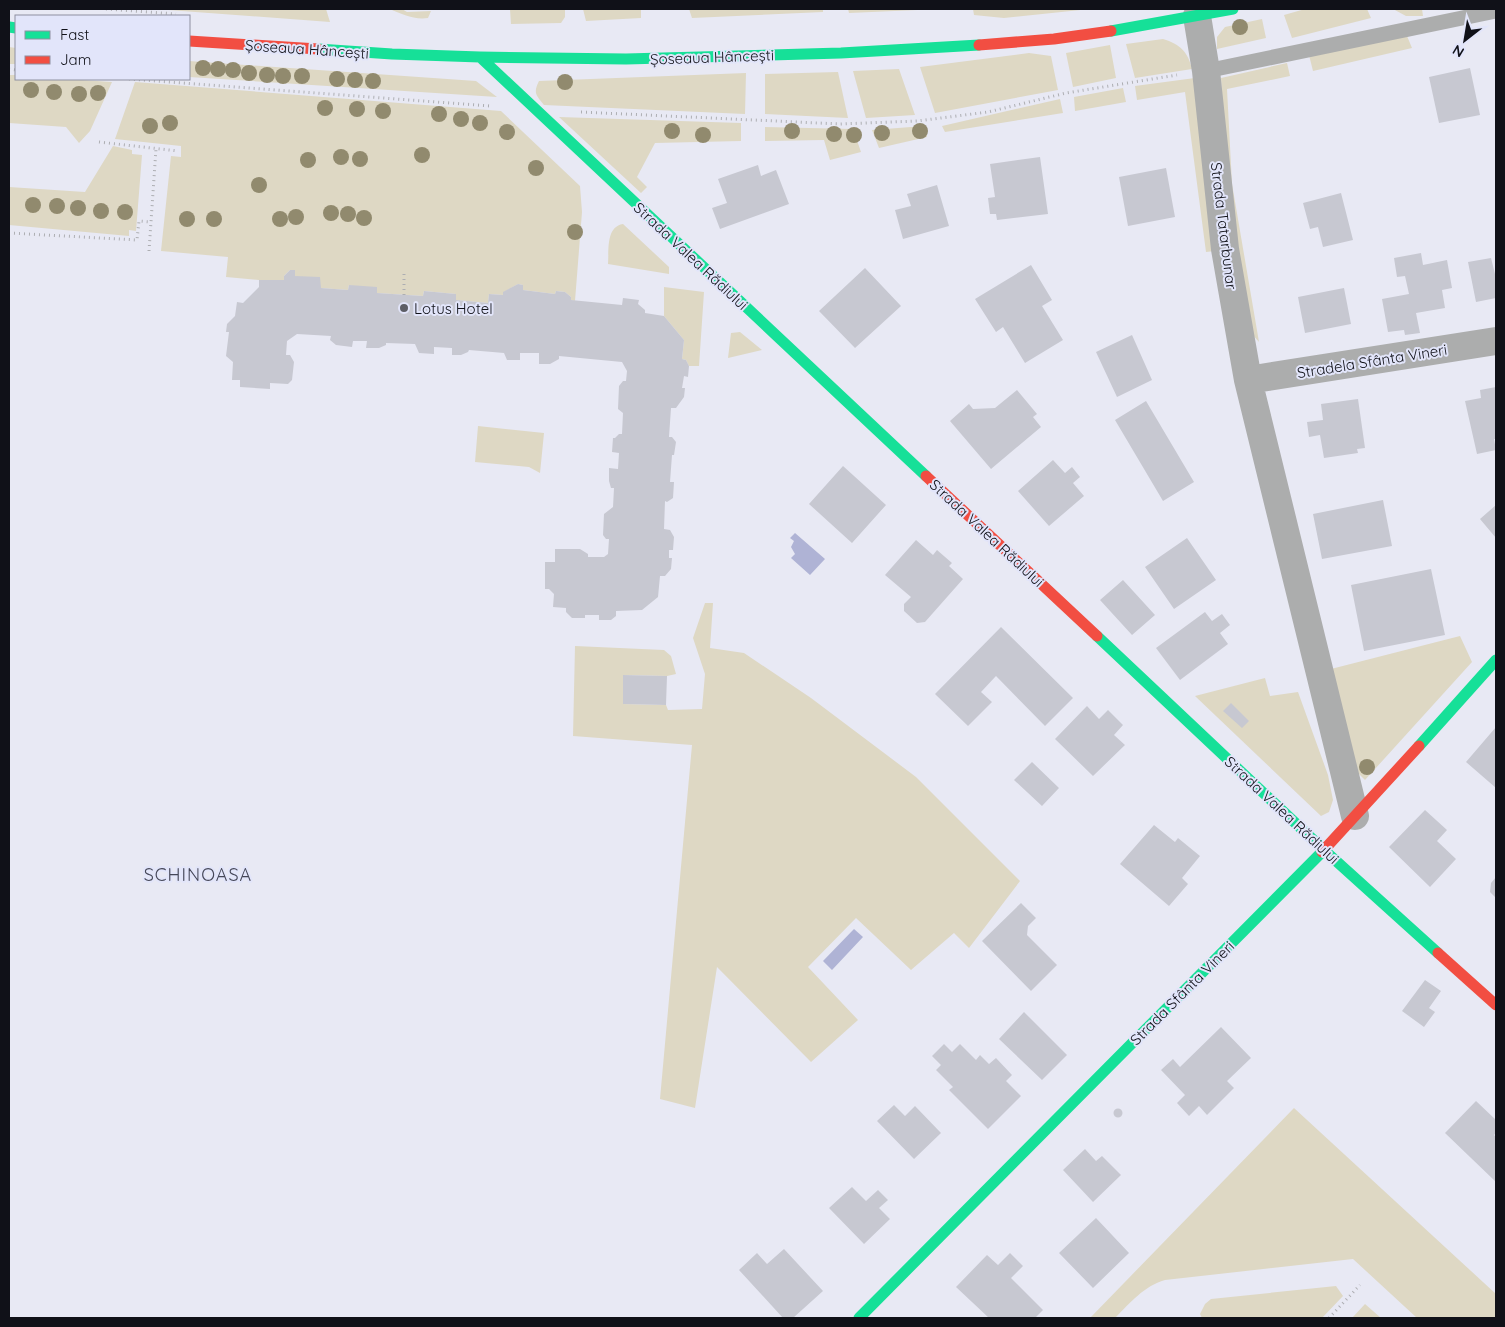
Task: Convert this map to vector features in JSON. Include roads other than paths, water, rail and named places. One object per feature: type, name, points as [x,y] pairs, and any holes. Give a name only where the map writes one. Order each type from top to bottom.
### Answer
[{"type":"street","name":"Șoseaua Hâncești","points":[[190,41],[392,54],[480,57],[626,59],[841,53],[970,46],[1054,38],[1117,30],[1233,9]]},
{"type":"street","name":"Strada Tatarbunar","points":[[1197,16],[1206,71],[1225,249],[1248,380]]},
{"type":"street","name":"Strada Valea Rădiului","points":[[480,57],[1324,850],[1496,1005]]},
{"type":"street","name":"Stradela Sfânta Vineri","points":[[1248,380],[1496,341]]},
{"type":"street","points":[[1248,380],[1355,816]]},
{"type":"street","name":"Strada Sfânta Vineri","points":[[859,1318],[1324,850],[1496,660]]},
{"type":"lane","points":[[1206,71],[1496,11]]},
{"type":"water","points":[[795,533],[825,559],[810,575],[791,558],[795,554],[791,547],[794,541],[790,538]]},
{"type":"water","points":[[854,929],[863,937],[832,970],[823,961]]},
{"type":"place","name":"Lotus Hotel","points":[[404,308]]},
{"type":"district","name":"SCHINOASA","points":[[198,874]]}]
